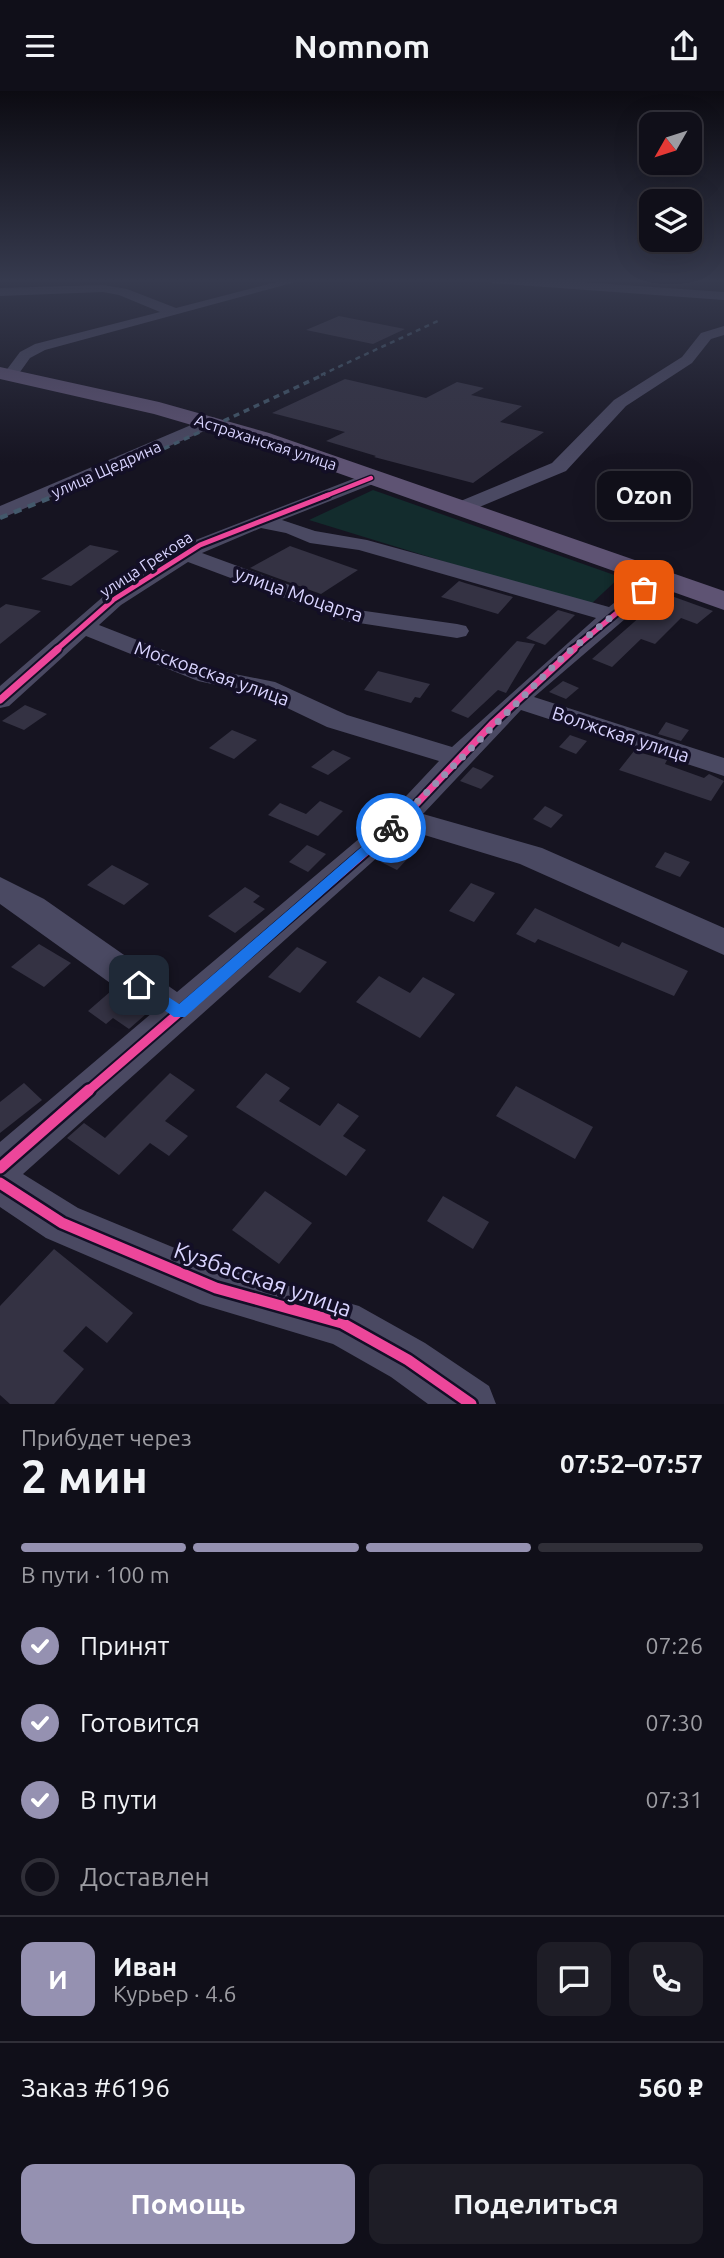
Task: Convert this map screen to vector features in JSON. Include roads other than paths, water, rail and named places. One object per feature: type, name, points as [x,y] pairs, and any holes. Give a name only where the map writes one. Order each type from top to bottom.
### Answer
[{"type":"main road","name":"Астраханская улица","points":[[5,374],[210,422],[724,601]]},
{"type":"street","points":[[5,374],[25,355],[40,347],[66,340]]},
{"type":"street","points":[[458,509],[559,467],[620,403],[687,361],[703,340]]},
{"type":"street","name":"улица Щедрина","points":[[2,511],[210,422]]},
{"type":"street","name":"улица Грекова","points":[[0,700],[114,600],[186,554],[222,534],[371,478]]},
{"type":"street","points":[[291,508],[314,524],[360,544],[612,615]]},
{"type":"street","points":[[256,521],[292,528],[310,537],[360,544]]},
{"type":"street","name":"улица Моцарта","points":[[186,554],[354,616],[457,631]]},
{"type":"street","points":[[0,1168],[403,818],[459,758],[519,701],[612,615],[659,578]]},
{"type":"street","name":"Московская улица","points":[[84,627],[207,675],[266,688],[337,722],[459,758]]},
{"type":"street","name":"Волжская улица","points":[[519,701],[724,767]]},
{"type":"street","points":[[403,818],[457,837],[502,845],[531,856],[724,942]]},
{"type":"street","points":[[0,889],[32,907],[179,1013]]},
{"type":"street","name":"Кузбасская улица","points":[[0,1183],[62,1223],[216,1289],[342,1322],[408,1360],[471,1404]]},
{"type":"railway","points":[[321,375],[396,340]]},
{"type":"railway","points":[[53,497],[107,475],[325,374]]},
{"type":"railway","points":[[0,518],[57,495]]},
{"type":"place","name":"Ozon","points":[[644,590]]}]
